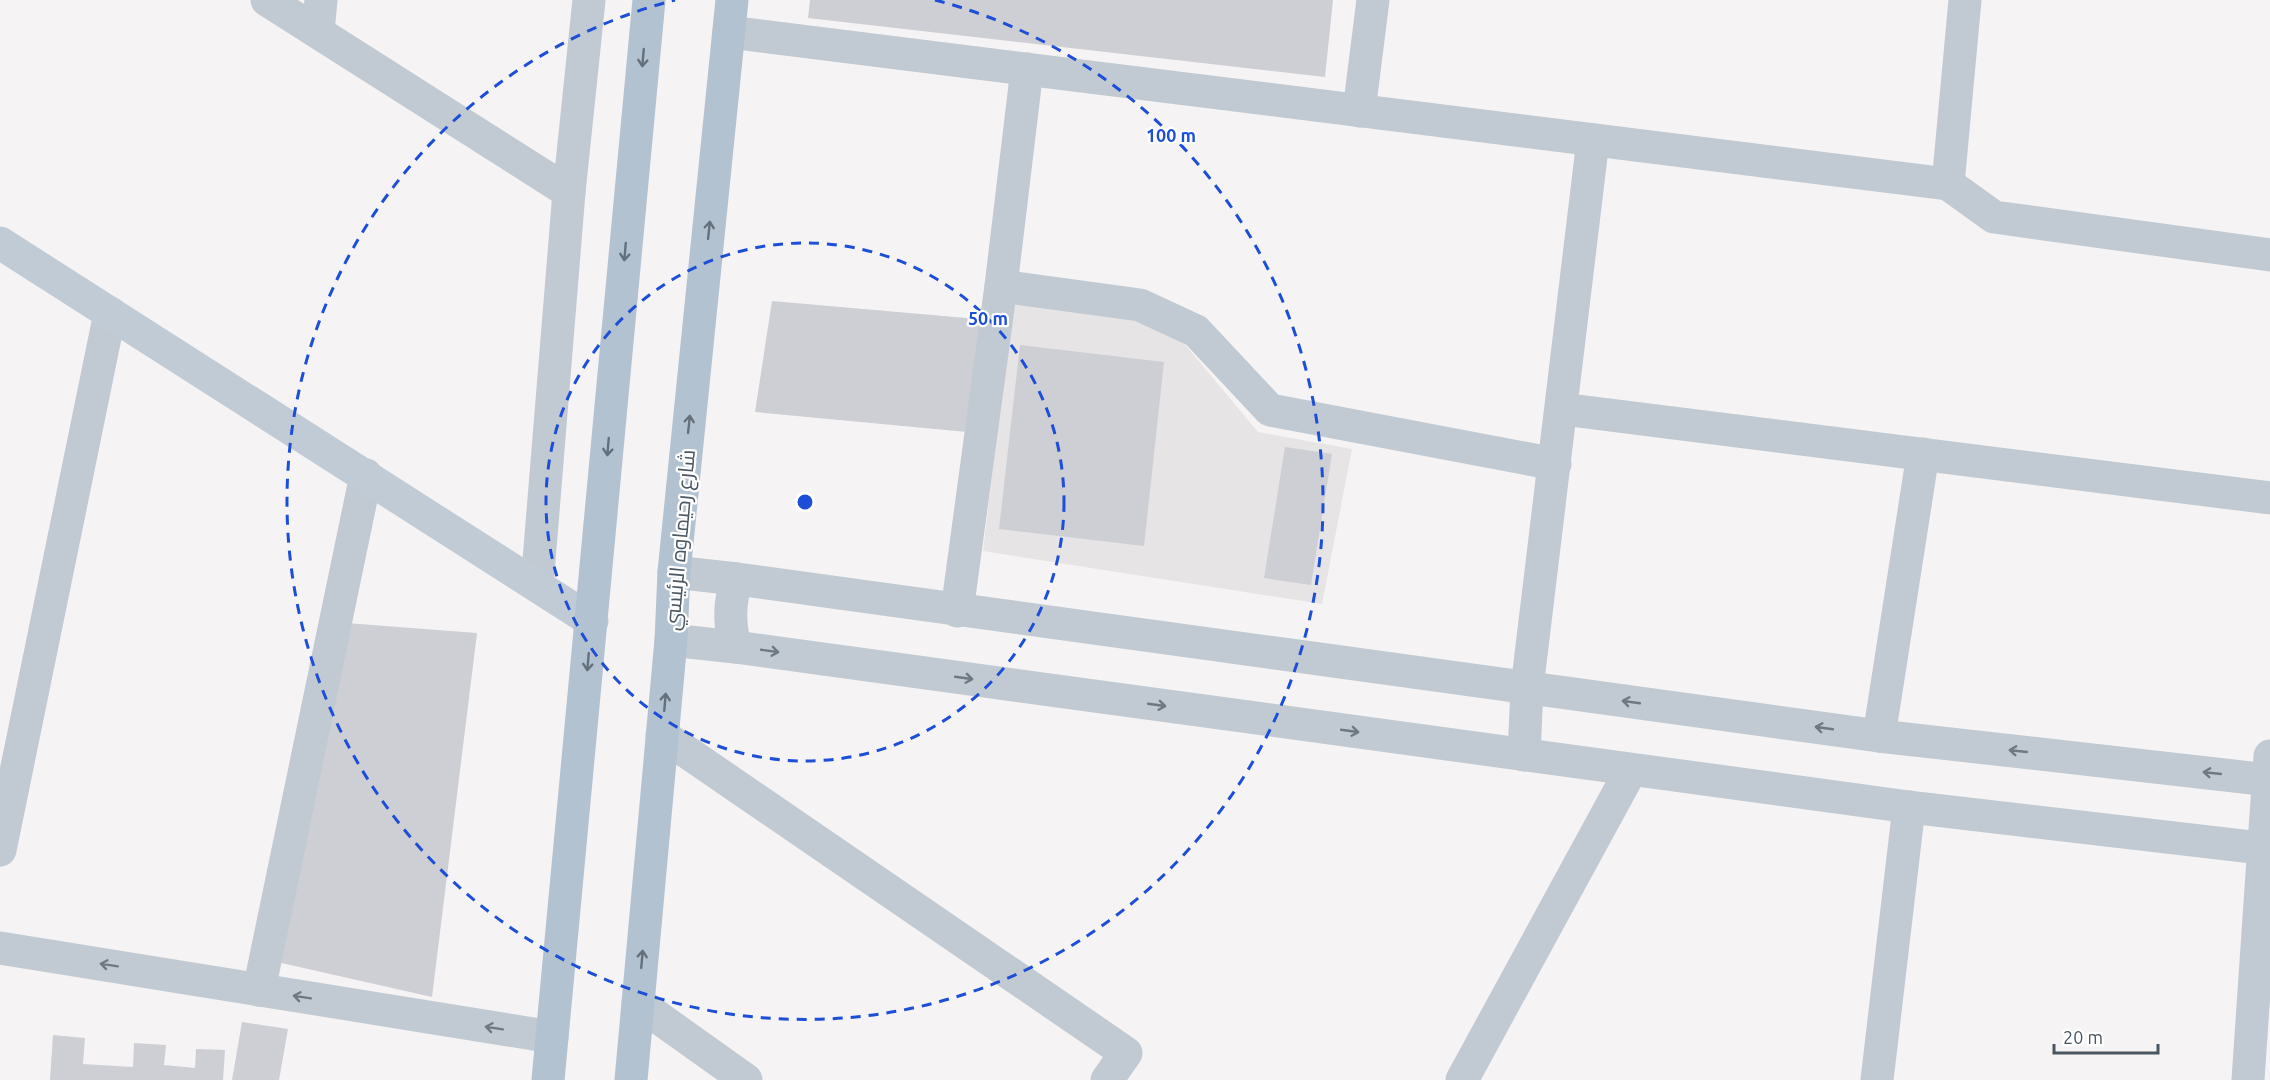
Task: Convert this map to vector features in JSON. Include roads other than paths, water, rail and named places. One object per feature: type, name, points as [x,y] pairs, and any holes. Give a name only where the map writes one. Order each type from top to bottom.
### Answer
[{"type":"main road","points":[[548,1080],[649,0]]},
{"type":"main road","name":"شارع رحيماوه الرئيسي","points":[[631,1080],[671,640],[674,572],[732,0]]},
{"type":"main road","points":[[0,243],[591,621]]},
{"type":"street","points":[[267,0],[569,192]]},
{"type":"street","points":[[318,32],[321,0]]},
{"type":"street","points":[[537,585],[569,192],[589,0]]},
{"type":"street","points":[[1359,111],[1373,0]]},
{"type":"street","points":[[1948,184],[1965,0]]},
{"type":"street","points":[[729,32],[1948,184],[1994,217],[2270,255]]},
{"type":"street","points":[[957,611],[1001,286],[1027,69]]},
{"type":"street","points":[[1524,755],[1527,688],[1593,140]]},
{"type":"street","points":[[1001,286],[1140,305],[1196,331],[1270,410],[1555,464]]},
{"type":"street","points":[[0,850],[110,313]]},
{"type":"street","points":[[1562,409],[2270,498]]},
{"type":"street","points":[[1879,736],[1923,454]]},
{"type":"street","points":[[259,990],[366,475]]},
{"type":"street","points":[[674,572],[1879,736],[2269,772],[2267,849],[2248,1080]]},
{"type":"street","points":[[735,647],[729,613],[731,595],[737,579]]},
{"type":"street","points":[[671,640],[1909,807],[2267,849]]},
{"type":"street","points":[[662,735],[1126,1053],[1107,1080]]},
{"type":"street","points":[[1462,1080],[1631,770]]},
{"type":"street","points":[[1877,1080],[1909,807]]},
{"type":"street","points":[[0,948],[552,1037]]},
{"type":"street","points":[[638,1003],[746,1080]]}]
